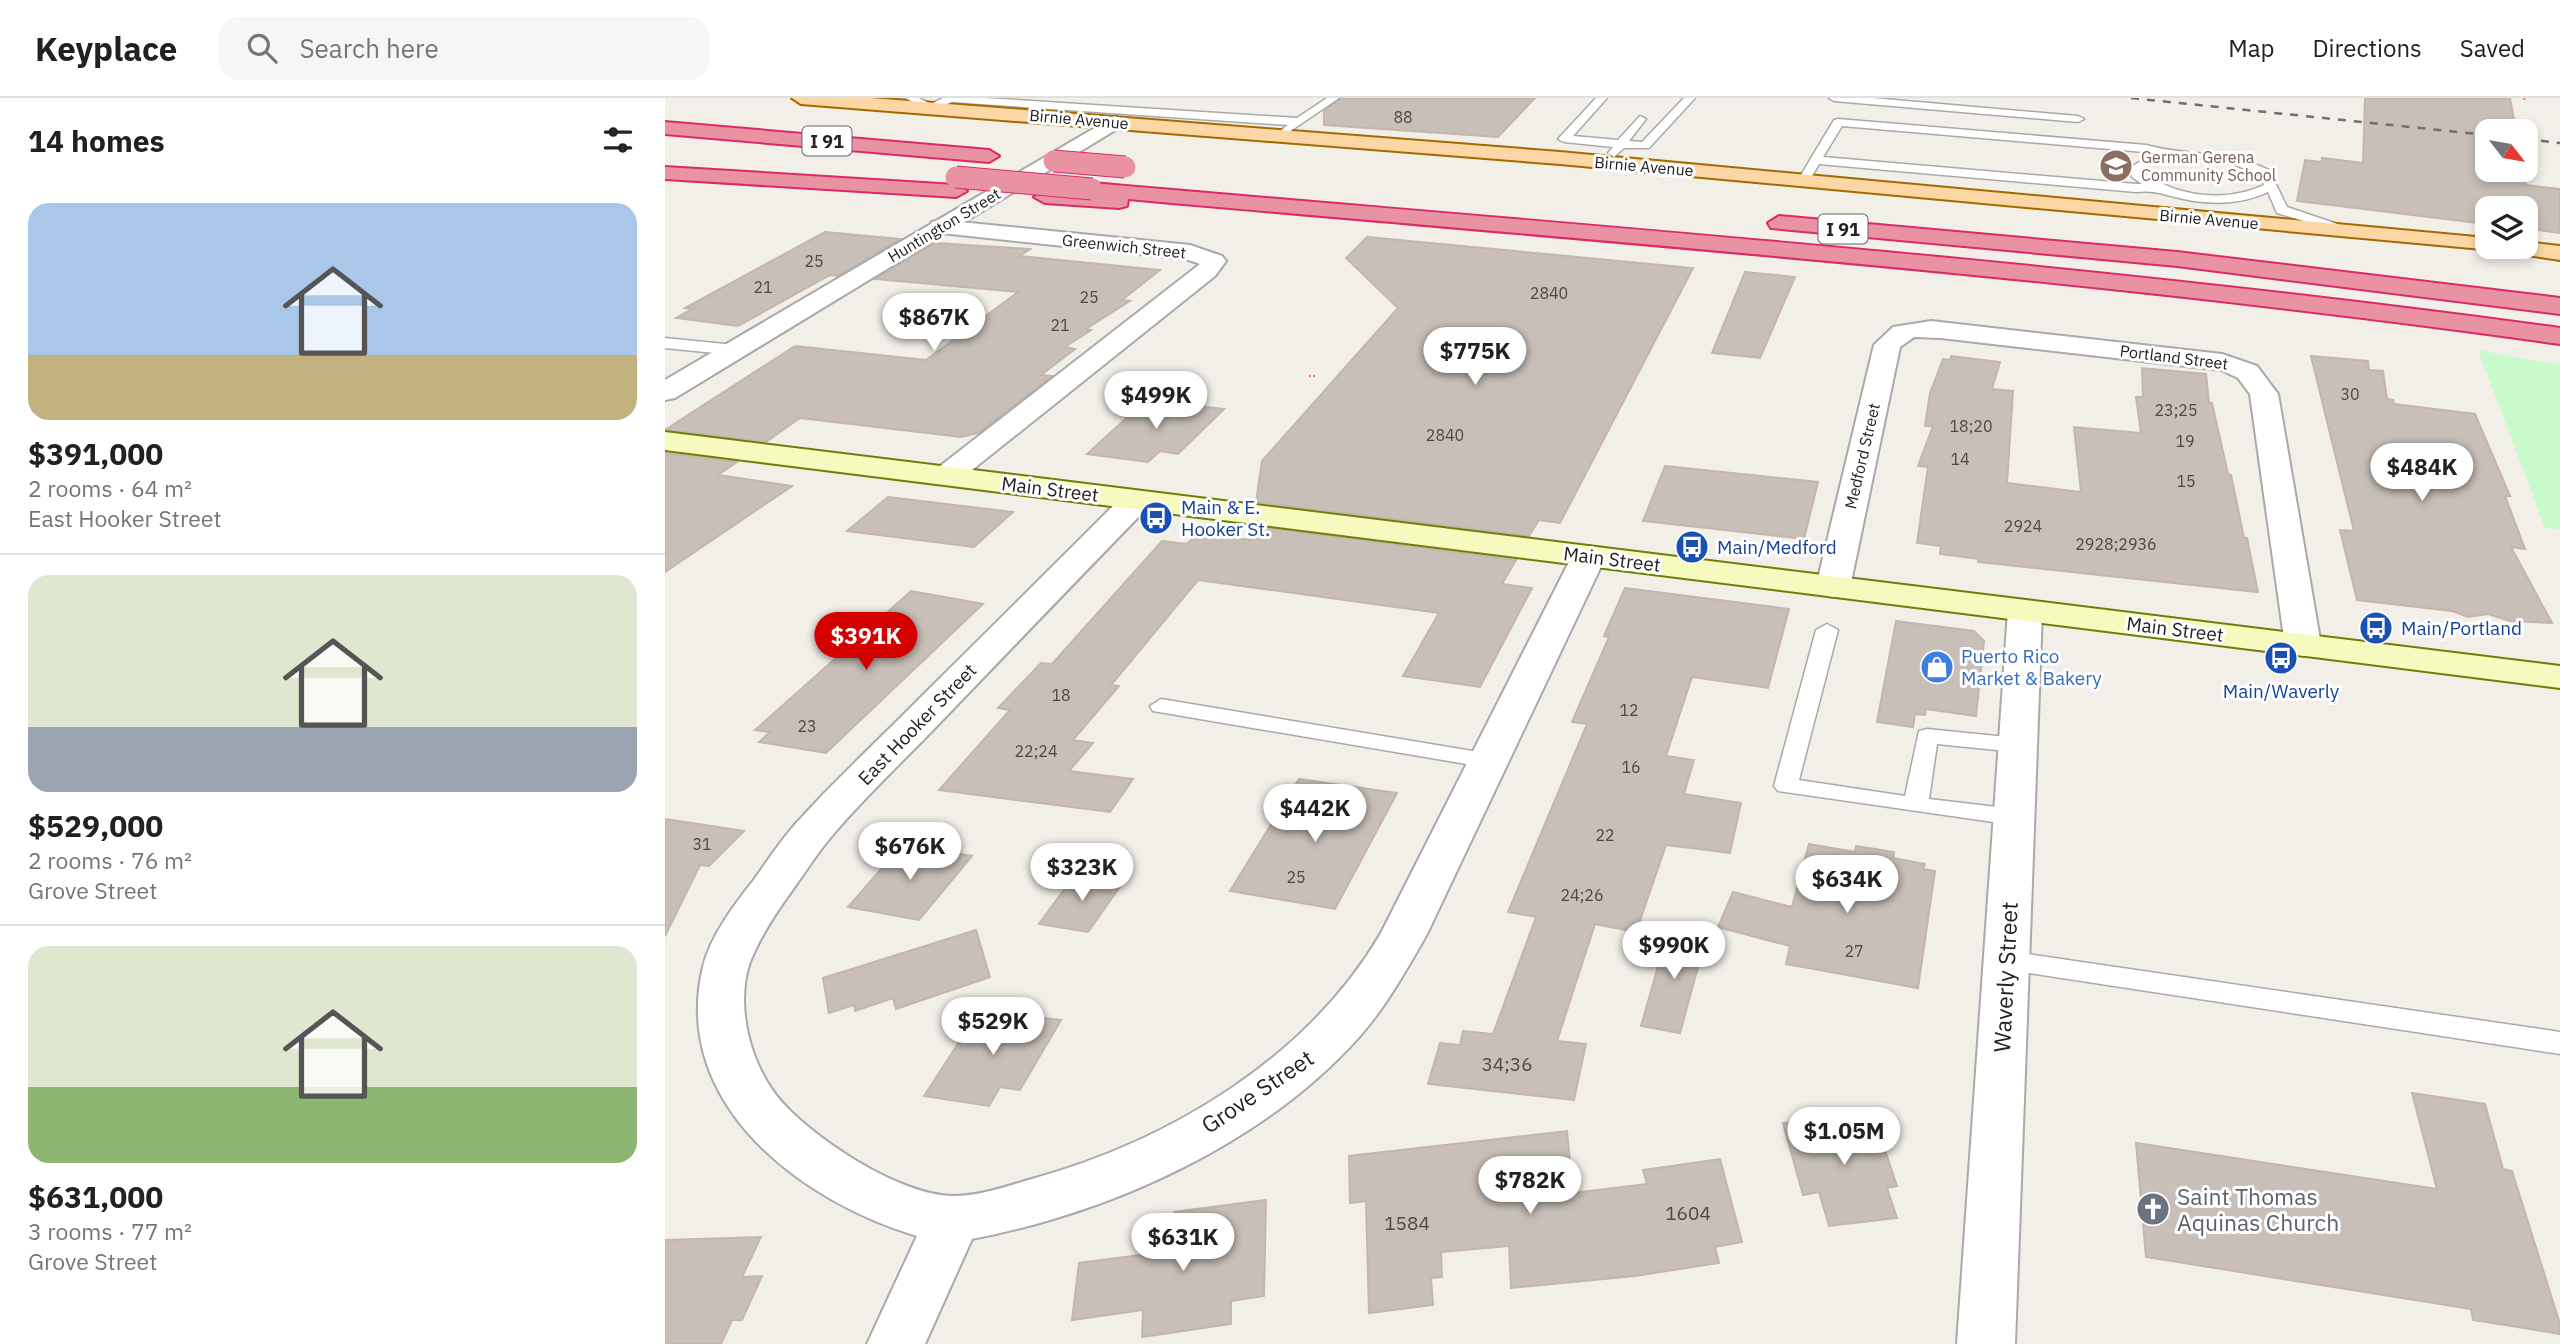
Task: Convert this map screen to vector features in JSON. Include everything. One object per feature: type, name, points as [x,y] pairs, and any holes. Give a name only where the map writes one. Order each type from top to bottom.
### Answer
[{"type":"highway","name":"I 91","points":[[665,128],[1153,170]]},
{"type":"highway","name":"I 91","points":[[735,157],[956,184],[1092,189],[2047,274],[2281,299],[2560,336]]},
{"type":"highway","points":[[666,173],[956,184],[1045,197],[1366,214]]},
{"type":"highway","name":"I 91","points":[[1758,222],[2177,259],[2560,306]]},
{"type":"highway","points":[[2281,299],[2560,351]]},
{"type":"main road","name":"Birnie Avenue","points":[[801,98],[1606,162],[2475,244]]},
{"type":"main road","points":[[2538,251],[2560,253]]},
{"type":"main road","name":"Main Street","points":[[665,441],[2560,677]]},
{"type":"street","name":"Huntington Street","points":[[665,392],[1115,122]]},
{"type":"street","name":"Greenwich Street","points":[[940,227],[1190,252],[1214,261],[1207,271],[946,476]]},
{"type":"street","name":"Portland Street","points":[[1901,331],[1919,328],[1961,332],[2222,362],[2239,365],[2254,374],[2264,394],[2304,645]]},
{"type":"street","name":"Medford Street","points":[[1833,587],[1887,345],[1901,331]]},
{"type":"street","name":"East Hooker Street","points":[[953,1219],[916,1213],[882,1200],[806,1156],[769,1124],[742,1088],[727,1048],[721,1007],[726,965],[749,918],[814,829],[1137,500]]},
{"type":"street","name":"Grove Street","points":[[953,1219],[985,1215],[1053,1195],[1156,1154],[1244,1105],[1317,1051],[1345,1021],[1390,960],[1589,556]]},
{"type":"street","name":"Waverly Street","points":[[1986,1344],[2025,611]]},
{"type":"street","points":[[896,1344],[953,1219]]},
{"type":"lane","points":[[910,98],[931,108],[950,99],[1299,122]]},
{"type":"lane","points":[[1281,135],[1334,98]]},
{"type":"lane","points":[[1602,98],[1564,139],[1645,146],[1690,98]]},
{"type":"lane","points":[[1834,98],[2078,118]]},
{"type":"lane","points":[[1606,162],[1640,119]]},
{"type":"lane","points":[[1804,180],[1838,122],[2145,149],[2165,156]]},
{"type":"lane","points":[[2269,187],[2246,196],[2228,197],[2175,192],[2155,186],[2136,174],[2135,168],[2141,162],[2165,156],[2204,155],[2242,162],[2265,173],[2271,180],[2269,187],[2281,210],[2357,233]]},
{"type":"lane","points":[[1815,160],[2136,188],[2155,186]]},
{"type":"lane","points":[[665,343],[735,350]]},
{"type":"lane","points":[[1827,630],[1786,786],[2014,817]]},
{"type":"lane","points":[[1161,706],[1490,761]]},
{"type":"lane","points":[[1916,805],[1927,736],[2017,745]]},
{"type":"lane","points":[[2006,961],[2560,1043]]},
{"type":"path","points":[[1309,376],[1316,376]]},
{"type":"green space","points":[[2478,350],[2560,365],[2560,530],[2545,528]]},
{"type":"building","points":[[1341,98],[1535,98],[1498,137],[1324,125],[1324,111]]},
{"type":"building","points":[[2365,98],[2510,98],[2514,119],[2475,119],[2475,182],[2525,182],[2526,185],[2560,189],[2560,233],[2538,230],[2538,196],[2475,196],[2475,223],[2297,201],[2305,160],[2322,162],[2322,158],[2363,163]]},
{"type":"building","points":[[825,232],[900,239],[838,276],[830,275],[738,326],[676,318],[692,309],[685,308]]},
{"type":"building","points":[[1367,237],[1693,268],[1560,523],[1539,520],[1529,536],[1256,502],[1262,461],[1398,308],[1346,258]]},
{"type":"building","points":[[935,243],[1030,249],[1020,256],[1160,270],[1122,300],[1130,301],[1086,329],[1091,330],[1065,347],[1075,349],[1041,375],[1052,376],[978,433],[961,437],[800,418],[766,442],[665,430],[795,346],[926,360],[1018,292],[876,279]]},
{"type":"building","points":[[1745,272],[1795,277],[1760,358],[1712,353]]},
{"type":"building","points":[[1951,356],[2000,362],[1992,389],[2013,391],[2007,483],[2081,492],[2074,427],[2141,433],[2136,397],[2143,397],[2142,368],[2206,374],[2209,403],[2212,403],[2228,474],[2231,475],[2258,592],[1978,562],[1979,559],[1940,554],[1941,546],[1917,543],[1928,467],[1918,466],[1933,426],[1925,426],[1930,393],[1943,359],[1950,360]]},
{"type":"building","points":[[2311,356],[2368,361],[2369,370],[2383,371],[2387,399],[2393,400],[2394,404],[2475,414],[2510,496],[2505,496],[2525,549],[2511,547],[2552,623],[2510,621],[2488,614],[2468,617],[2452,611],[2357,600],[2340,530],[2354,531]]},
{"type":"building","points":[[1146,400],[1224,409],[1178,454],[1160,451],[1148,462],[1087,454]]},
{"type":"building","points":[[665,453],[737,462],[718,475],[792,486],[665,572]]},
{"type":"building","points":[[1665,466],[1818,482],[1804,539],[1643,521]]},
{"type":"building","points":[[888,497],[1013,512],[974,547],[847,531]]},
{"type":"building","points":[[1253,526],[1516,560],[1502,584],[1532,588],[1480,687],[1403,676],[1439,613],[1198,580],[1111,685],[1119,686],[1073,740],[1093,743],[1069,771],[1133,779],[1110,812],[939,790],[1010,710],[998,708],[1041,663],[1052,664],[1162,541],[1187,544],[1198,533],[1251,540]]},
{"type":"building","points":[[1625,588],[1789,609],[1768,688],[1692,677],[1666,756],[1694,760],[1684,794],[1741,803],[1730,853],[1666,845],[1636,932],[1595,924],[1557,1041],[1586,1044],[1574,1100],[1428,1084],[1440,1043],[1460,1045],[1463,1031],[1493,1034],[1536,917],[1508,912],[1587,724],[1572,722],[1609,637],[1604,636]]},
{"type":"building","points":[[911,591],[983,604],[826,753],[759,742],[770,732],[755,730]]},
{"type":"building","points":[[1896,621],[1974,631],[1984,641],[1976,716],[1926,709],[1925,715],[1915,714],[1913,727],[1877,722]]},
{"type":"building","points":[[1299,779],[1397,793],[1335,909],[1230,891]]},
{"type":"building","points":[[665,819],[744,831],[709,866],[700,865],[665,936]]},
{"type":"building","points":[[903,844],[972,856],[919,920],[848,907]]},
{"type":"building","points":[[1809,844],[1855,852],[1856,846],[1894,852],[1893,858],[1925,864],[1923,869],[1935,871],[1918,988],[1786,964],[1790,946],[1718,927],[1733,892],[1792,907]]},
{"type":"building","points":[[1076,873],[1124,881],[1088,932],[1039,924]]},
{"type":"building","points":[[1669,928],[1707,934],[1680,1033],[1641,1026]]},
{"type":"building","points":[[976,930],[990,977],[896,1009],[893,998],[855,1011],[854,1005],[829,1013],[823,978]]},
{"type":"building","points":[[980,1010],[1061,1020],[1020,1090],[1000,1087],[989,1106],[924,1096]]},
{"type":"building","points":[[2412,1093],[2485,1104],[2503,1169],[2512,1171],[2560,1324],[2560,1334],[2473,1320],[2471,1309],[2146,1257],[2136,1143],[2437,1189]]},
{"type":"building","points":[[1872,1112],[1897,1186],[1887,1188],[1897,1218],[1829,1226],[1819,1192],[1803,1195],[1783,1123]]},
{"type":"building","points":[[1567,1131],[1573,1193],[1647,1184],[1643,1170],[1720,1159],[1742,1242],[1715,1247],[1719,1263],[1635,1276],[1511,1288],[1509,1246],[1441,1252],[1442,1277],[1431,1278],[1433,1305],[1369,1313],[1366,1201],[1350,1203],[1349,1156]]},
{"type":"building","points":[[1266,1200],[1264,1296],[1231,1301],[1231,1324],[1142,1337],[1143,1310],[1072,1320],[1079,1263],[1171,1251],[1174,1212]]},
{"type":"building","points":[[761,1237],[742,1277],[762,1276],[742,1320],[732,1320],[721,1344],[665,1344],[665,1240]]},
{"type":"railway","points":[[2131,98],[2475,134]]},
{"type":"railway","points":[[2538,140],[2560,143]]},
{"type":"place","name":"German Gerena Community School","points":[[2116,166]]},
{"type":"place","name":"Main & E. Hooker St.","points":[[1156,518]]},
{"type":"place","name":"Main/Medford","points":[[1692,547]]},
{"type":"place","name":"Main/Portland","points":[[2376,628]]},
{"type":"place","name":"Main/Waverly","points":[[2281,658]]},
{"type":"place","name":"Puerto Rico Market & Bakery","points":[[1937,667]]},
{"type":"place","name":"Saint Thomas Aquinas Church","points":[[2153,1209]]}]
